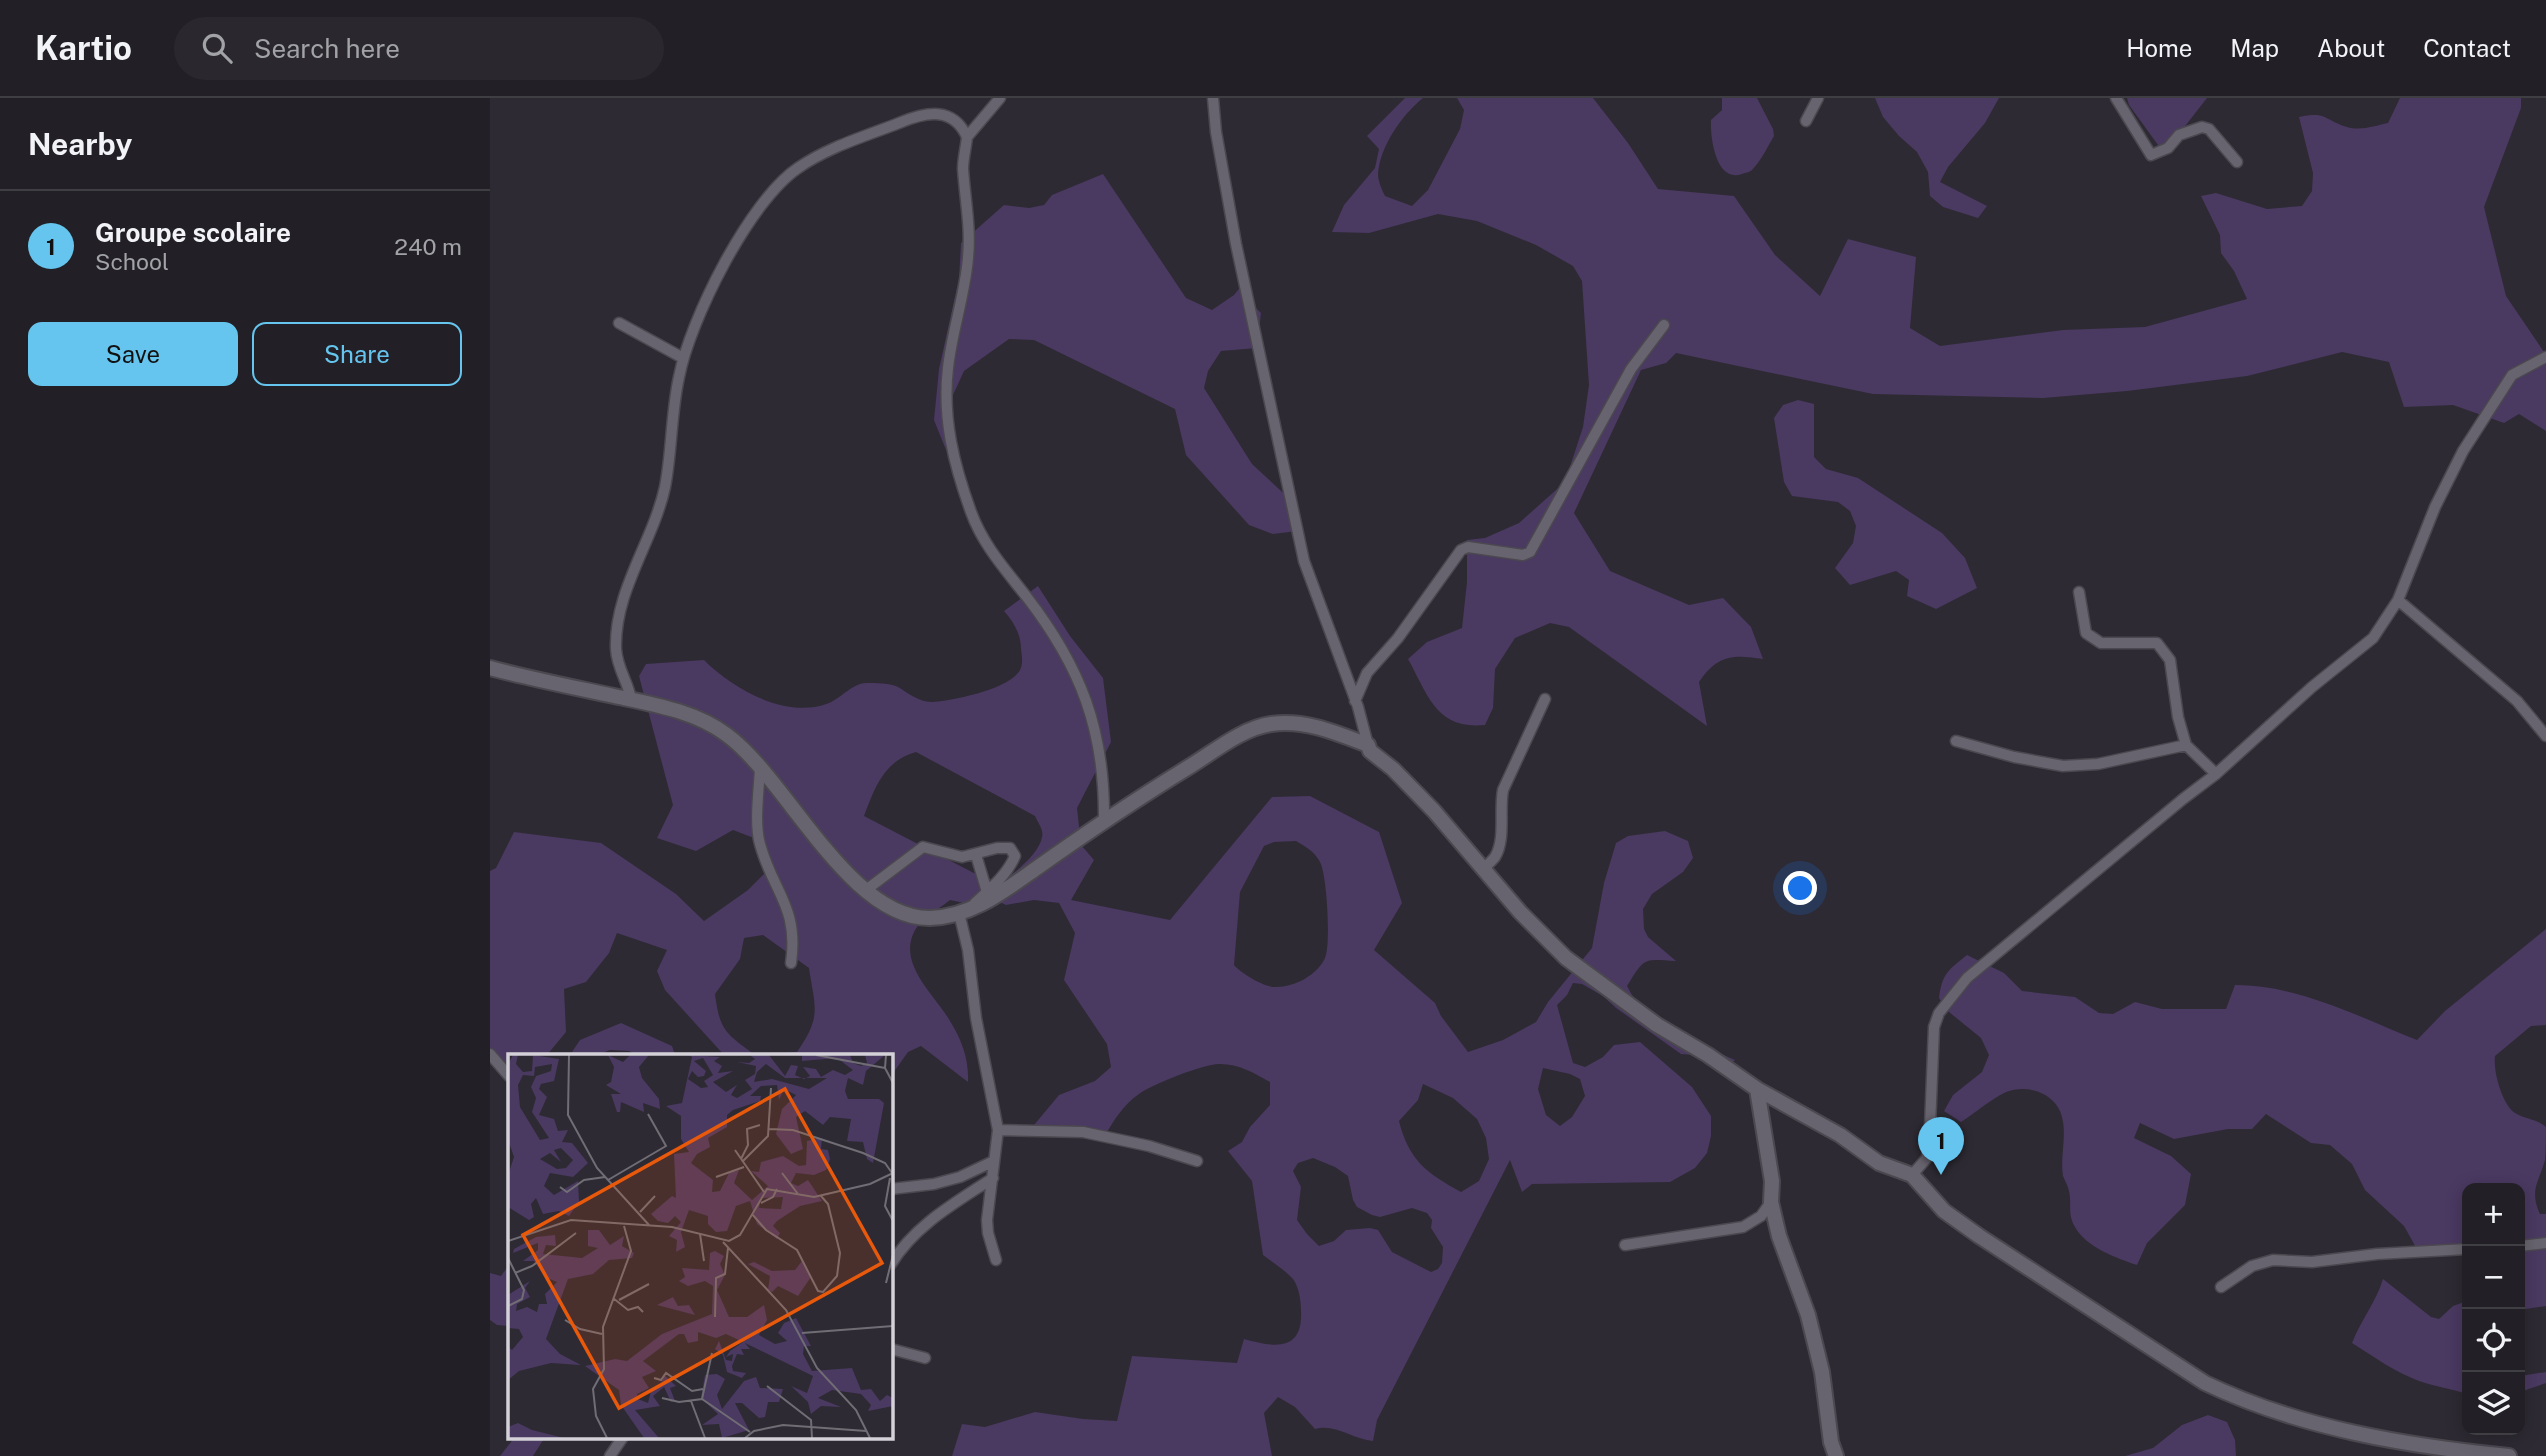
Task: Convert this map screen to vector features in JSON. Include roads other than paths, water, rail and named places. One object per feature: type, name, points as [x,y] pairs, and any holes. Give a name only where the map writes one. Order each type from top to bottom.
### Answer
[{"type":"main road","points":[[490,668],[677,710],[726,734],[760,766],[846,871],[866,890],[883,903],[915,916],[931,918],[961,913],[997,895],[1155,786],[1249,731],[1270,724],[1295,723],[1314,726],[1368,746],[1370,751],[1393,769],[1434,811],[1520,912],[1566,958],[1657,1025],[1708,1055],[1757,1089],[1840,1135],[1879,1163],[1912,1175],[1944,1211],[1979,1237],[2205,1383],[2279,1414],[2366,1435],[2460,1451],[2509,1456]]},
{"type":"main road","points":[[1757,1089],[1779,1236],[1808,1315],[1822,1372],[1827,1420],[1836,1456]]},
{"type":"street","points":[[967,137],[1000,98]]},
{"type":"street","points":[[1213,98],[1216,132],[1236,244],[1300,541],[1315,593],[1355,701],[1368,746]]},
{"type":"street","points":[[1806,121],[1818,98]]},
{"type":"street","points":[[2116,98],[2151,155],[2168,148],[2179,135],[2202,127],[2209,129],[2237,162]]},
{"type":"street","points":[[631,699],[617,659],[617,627],[629,583],[664,489],[673,408],[683,358],[710,292],[744,229],[783,179],[798,167],[912,117],[931,113],[944,115],[956,121],[967,137],[963,167],[968,201],[968,257],[948,366],[946,398],[952,454],[982,538],[1060,642],[1077,675],[1092,718],[1099,751],[1104,821]]},
{"type":"street","points":[[619,323],[683,358]]},
{"type":"street","points":[[1355,701],[1367,673],[1398,638],[1461,550],[1468,547],[1523,555],[1530,552],[1631,369],[1664,325]]},
{"type":"street","points":[[1912,1175],[1926,1159],[1929,1151],[1934,1027],[1939,1013],[1951,995],[1967,978],[2056,904],[2217,774],[2312,687],[2373,638],[2398,600],[2435,507],[2463,451],[2512,375],[2546,357]]},
{"type":"street","points":[[2079,592],[2086,633],[2093,640],[2101,643],[2157,643],[2166,652],[2170,660],[2178,718],[2186,744],[2217,774]]},
{"type":"street","points":[[2398,600],[2517,701],[2546,736]]},
{"type":"street","points":[[1483,869],[1495,857],[1500,840],[1500,804],[1503,790],[1545,699]]},
{"type":"street","points":[[1956,741],[2014,757],[2063,766],[2098,764],[2186,744]]},
{"type":"street","points":[[760,766],[759,840],[768,870],[785,901],[792,925],[791,963]]},
{"type":"street","points":[[866,890],[923,847],[949,856],[962,857],[1005,846],[1014,852],[1012,862],[987,892],[961,913],[981,1046],[998,1130],[994,1145],[987,1220],[996,1260]]},
{"type":"street","points":[[976,855],[987,892]]},
{"type":"street","points":[[490,1054],[508,1075]]},
{"type":"street","points":[[998,1130],[1083,1132],[1149,1146],[1197,1161]]},
{"type":"street","points":[[892,1189],[934,1184],[960,1177],[994,1161]]},
{"type":"street","points":[[892,1262],[901,1246],[919,1228],[993,1178]]},
{"type":"street","points":[[1625,1245],[1743,1227],[1760,1216],[1772,1202]]},
{"type":"street","points":[[2525,1245],[2546,1243]]},
{"type":"street","points":[[2221,1287],[2252,1266],[2273,1260],[2312,1262],[2377,1254],[2462,1249]]},
{"type":"street","points":[[892,1349],[925,1358]]},
{"type":"street","points":[[610,1456],[622,1438]]},
{"type":"place","name":"Groupe scolaire","points":[[1941,1175]]}]
